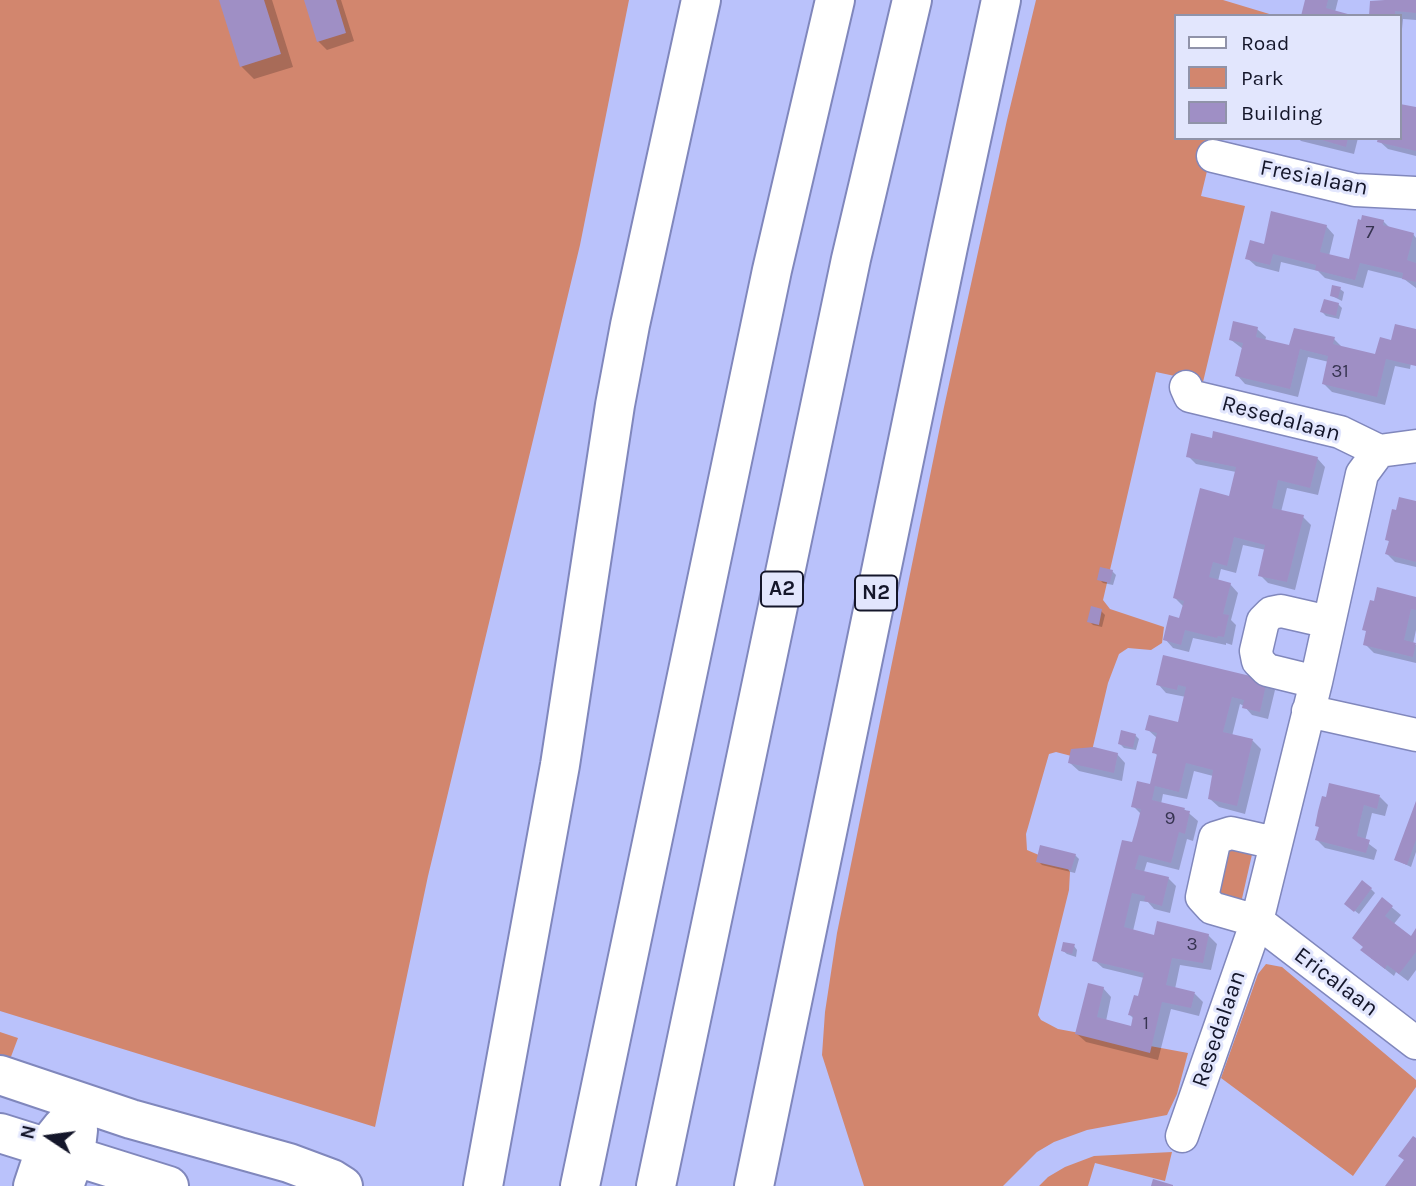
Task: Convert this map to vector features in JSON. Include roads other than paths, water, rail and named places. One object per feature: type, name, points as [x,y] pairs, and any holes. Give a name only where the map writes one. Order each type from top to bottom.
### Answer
[{"type":"main road","points":[[483,1186],[560,765],[622,365],[701,0]]},
{"type":"main road","points":[[583,1171],[772,270],[835,0]]},
{"type":"main road","name":"A2","points":[[656,1182],[848,272],[912,0]]},
{"type":"main road","name":"N2","points":[[754,1186],[1001,0]]},
{"type":"main road","points":[[0,1075],[80,1104],[289,1163],[332,1179],[343,1186]]},
{"type":"main road","points":[[33,1186],[62,1163],[80,1104]]},
{"type":"main road","points":[[0,1133],[62,1163],[169,1186]]},
{"type":"street","name":"Fresialaan","points":[[1213,156],[1355,190],[1416,193]]},
{"type":"street","name":"Resedalaan","points":[[1182,1136],[1256,922],[1312,696],[1362,474],[1379,451],[1340,432],[1190,396],[1186,387]]},
{"type":"street","points":[[1379,451],[1416,446]]},
{"type":"street","points":[[1329,622],[1281,611],[1271,613],[1264,621],[1256,651],[1258,661],[1266,670],[1312,696],[1416,734]]},
{"type":"street","points":[[1256,922],[1212,908],[1202,897],[1215,838],[1231,833],[1275,843]]},
{"type":"street","name":"Ericalaan","points":[[1256,922],[1416,1043]]}]
